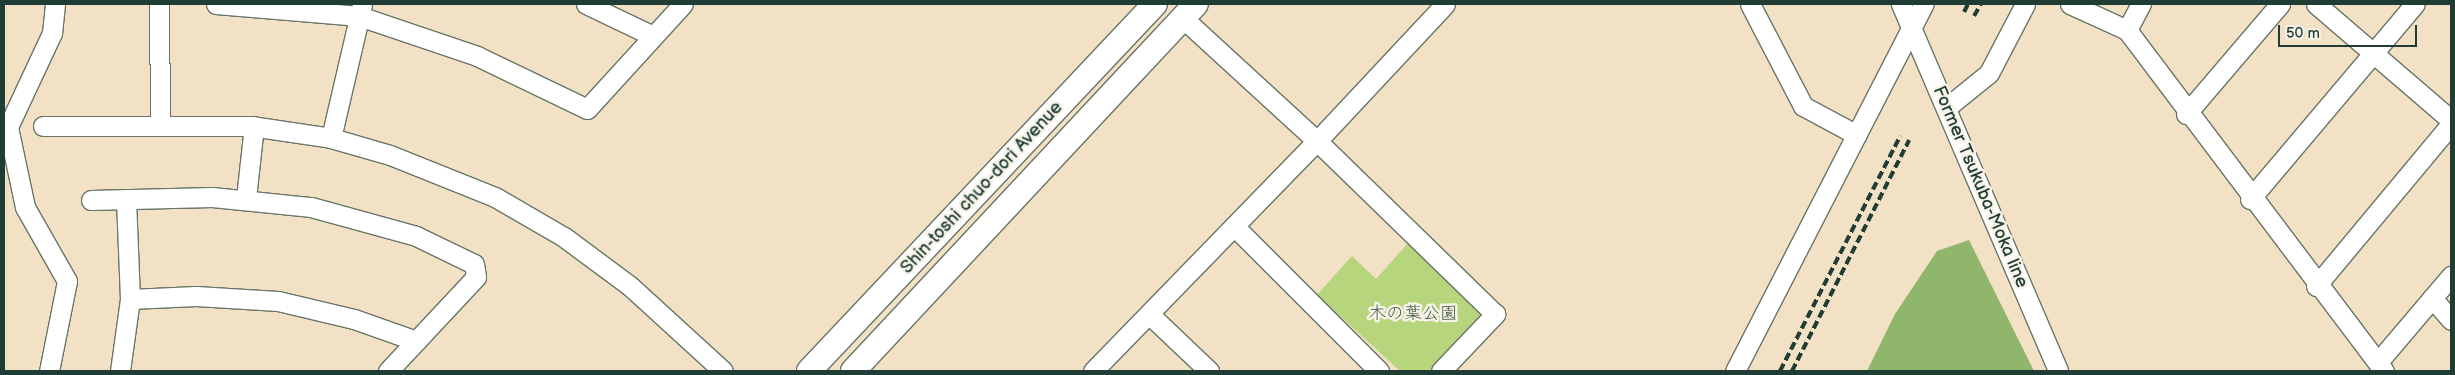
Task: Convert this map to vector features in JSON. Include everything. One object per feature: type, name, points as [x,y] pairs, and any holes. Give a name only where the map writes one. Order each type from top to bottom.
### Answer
[{"type":"main road","name":"Shin-toshi chuo-dori Avenue","points":[[809,371],[1155,4]]},
{"type":"main road","name":"Shin-toshi chuo-dori Avenue","points":[[853,371],[1189,11]]},
{"type":"street","points":[[49,371],[68,281],[25,207],[8,127],[52,33],[55,4]]},
{"type":"street","points":[[159,4],[160,123]]},
{"type":"street","points":[[216,4],[361,10],[477,56],[587,109],[683,4]]},
{"type":"street","points":[[586,4],[653,36]]},
{"type":"street","points":[[1093,371],[1317,141],[1445,4]]},
{"type":"street","points":[[1750,4],[1803,106],[1857,134]]},
{"type":"street","name":"Former Tsukuba-Moka line","points":[[1902,4],[2058,371]]},
{"type":"street","points":[[1735,371],[1924,4]]},
{"type":"street","points":[[1946,108],[1989,73],[2026,4]]},
{"type":"street","points":[[2070,4],[2128,30],[2186,114],[2316,286],[2381,367],[2432,298],[2451,276]]},
{"type":"street","points":[[2128,30],[2141,4]]},
{"type":"street","points":[[2186,114],[2280,4]]},
{"type":"street","points":[[2316,4],[2451,122],[2316,286]]},
{"type":"street","points":[[2250,198],[2414,4]]},
{"type":"street","points":[[331,138],[361,10]]},
{"type":"street","points":[[1189,11],[1317,141],[1494,314],[1441,371]]},
{"type":"street","points":[[43,126],[160,123],[254,126],[331,138],[445,174],[528,215],[630,286],[723,371]]},
{"type":"street","points":[[246,198],[254,126]]},
{"type":"street","points":[[91,200],[246,198],[311,207],[383,225],[474,264],[476,277],[388,371]]},
{"type":"street","points":[[120,371],[130,299],[126,199]]},
{"type":"street","points":[[1234,226],[1379,371]]},
{"type":"street","points":[[130,299],[196,296],[278,301],[354,319],[416,341]]},
{"type":"street","points":[[2432,298],[2451,320]]},
{"type":"street","points":[[1149,314],[1209,371]]},
{"type":"green space","points":[[1969,240],[2034,371],[1867,371],[1895,314],[1937,251]]},
{"type":"green space","name":"木の葉公園","points":[[1410,241],[1482,308],[1483,317],[1431,371],[1400,371],[1317,295],[1352,256],[1376,279]]},
{"type":"railway","points":[[1964,12],[1968,4]]},
{"type":"railway","points":[[1974,16],[1981,4]]},
{"type":"railway","points":[[1780,371],[1900,136]]},
{"type":"railway","points":[[1792,371],[1909,140]]}]
